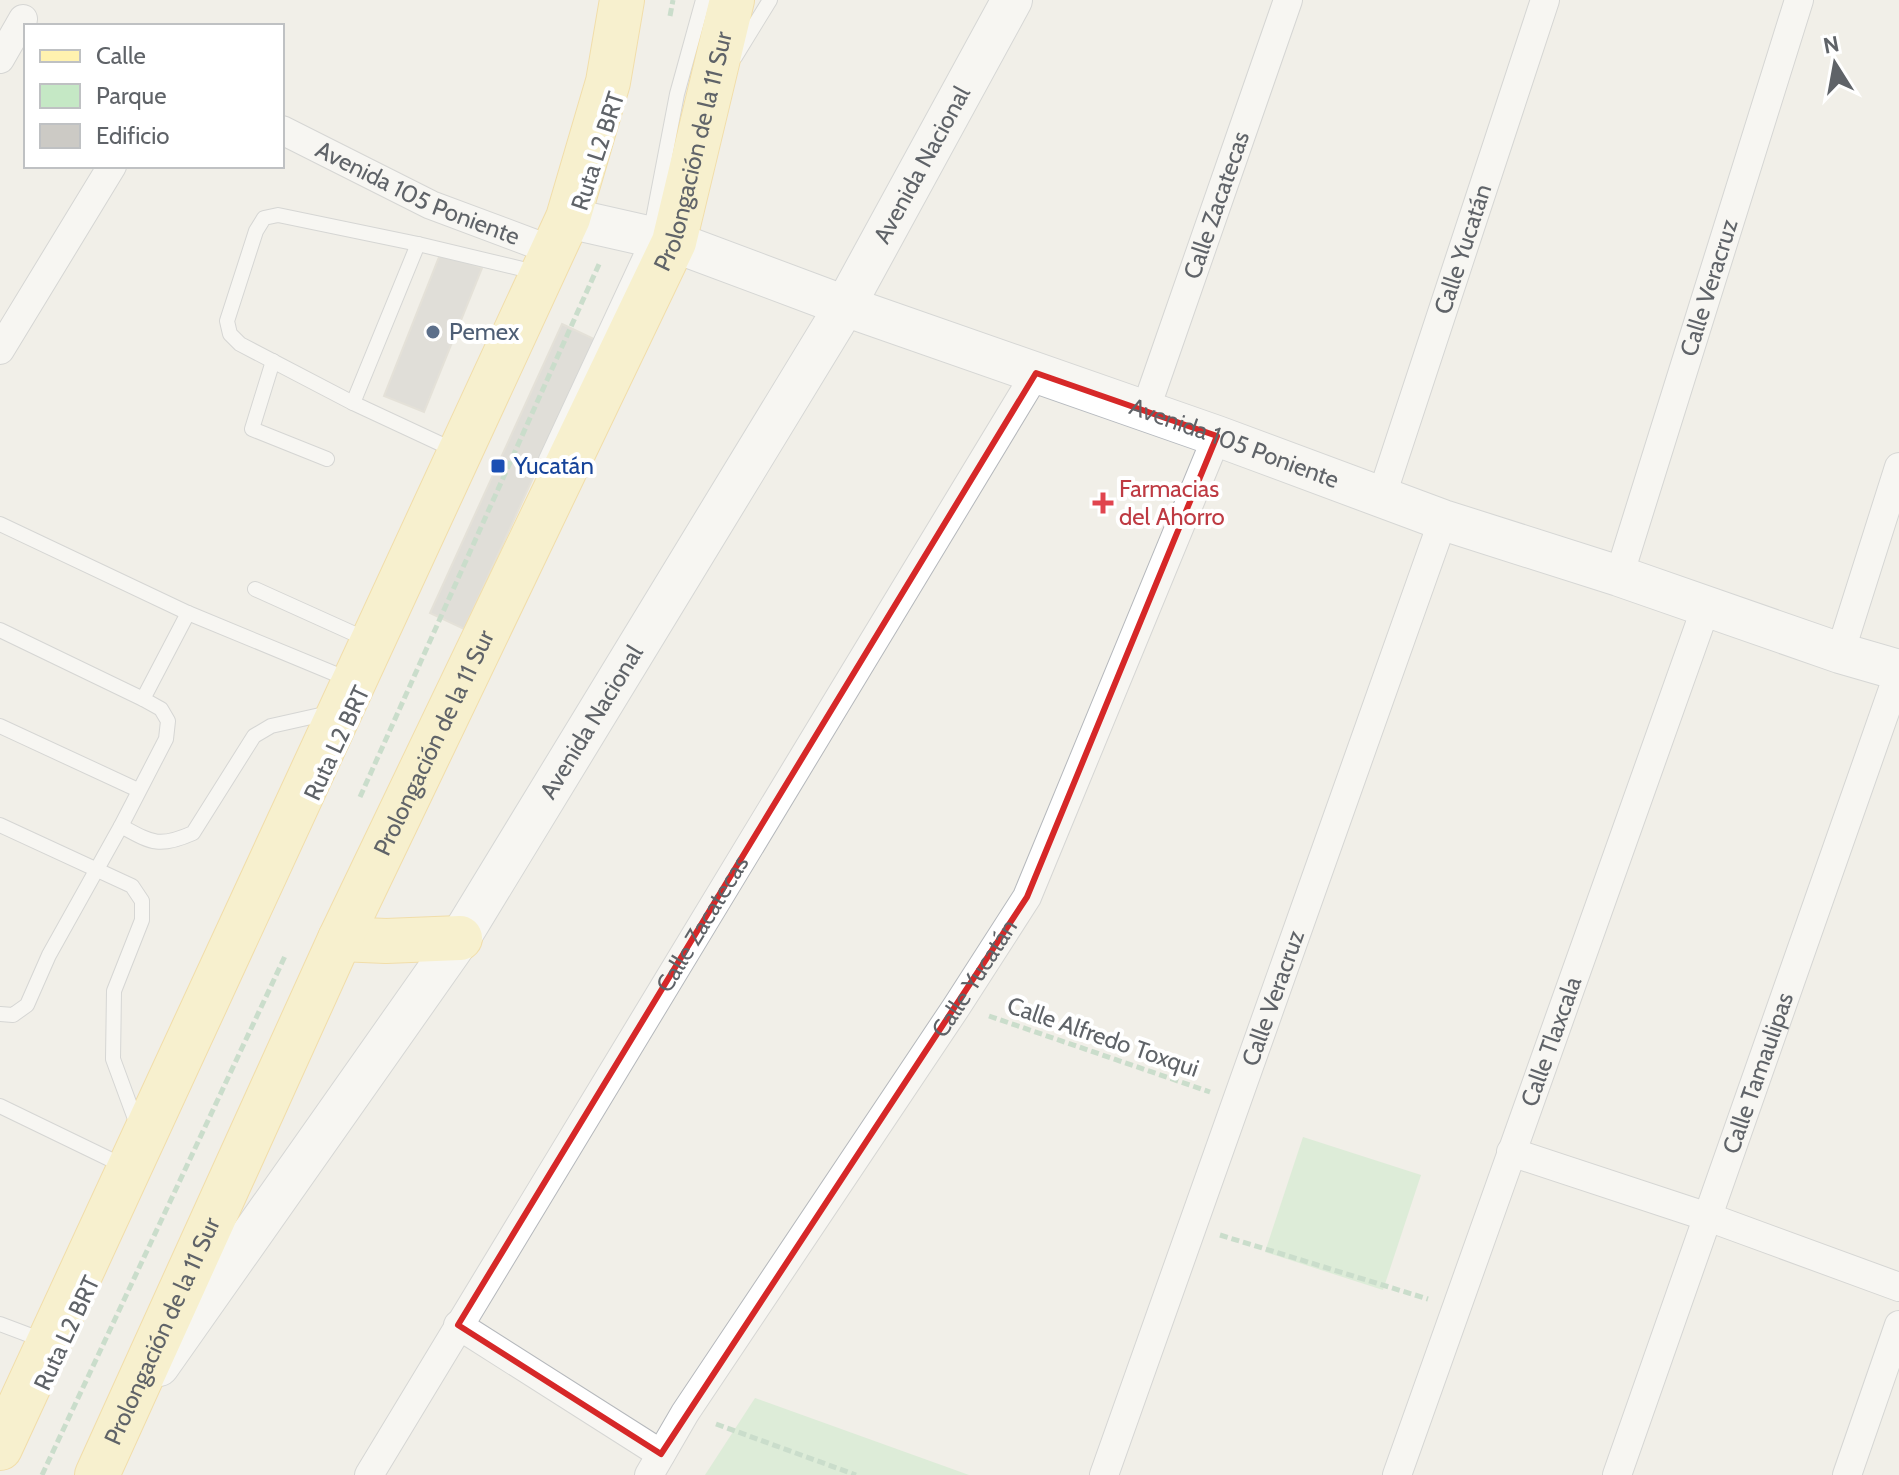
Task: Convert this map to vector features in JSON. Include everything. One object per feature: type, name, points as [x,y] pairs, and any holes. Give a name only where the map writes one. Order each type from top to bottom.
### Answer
[{"type":"main road","points":[[4,1454],[49,1343],[372,641],[561,241],[608,82],[622,0]]},
{"type":"main road","name":"Prolongación de la 11 Sur","points":[[97,1475],[340,939],[708,102],[732,0]]},
{"type":"main road","name":"Avenida Nacional","points":[[126,1414],[460,938],[845,306],[1012,0]]},
{"type":"main road","name":"Avenida 105 Poniente","points":[[561,241],[647,235],[1217,436],[1443,520],[1899,671]]},
{"type":"main road","points":[[340,939],[460,938]]},
{"type":"street","name":"Calle Zacatecas","points":[[1145,411],[1288,0]]},
{"type":"street","name":"Calle Yucatán","points":[[1381,498],[1545,0]]},
{"type":"street","name":"Calle Veracruz","points":[[1619,576],[1799,0]]},
{"type":"street","points":[[0,59],[21,18]]},
{"type":"street","name":"Avenida 105 Poniente","points":[[284,131],[431,205],[561,241]]},
{"type":"street","points":[[0,350],[111,168]]},
{"type":"street","name":"Calle Zacatecas","points":[[369,1475],[1036,373]]},
{"type":"street","name":"Calle Yucatán","points":[[655,1464],[685,1413],[1027,897],[1217,436]]},
{"type":"street","points":[[1840,653],[1899,467]]},
{"type":"street","name":"Calle Veracruz","points":[[1104,1475],[1443,520]]},
{"type":"street","name":"Calle Tlaxcala","points":[[1397,1475],[1706,607]]},
{"type":"street","name":"Calle Tamaulipas","points":[[1617,1475],[1899,671]]},
{"type":"street","points":[[1511,1152],[1708,1217],[1899,1287]]},
{"type":"street","points":[[458,1325],[655,1464]]},
{"type":"street","points":[[1847,1475],[1899,1325]]},
{"type":"lane","points":[[536,480],[647,235],[677,94],[703,0]]},
{"type":"lane","points":[[708,102],[770,0]]},
{"type":"lane","name":"Ruta L2 BRT","points":[[4,1454],[561,241],[622,77],[629,46]]},
{"type":"lane","points":[[460,453],[353,403],[240,344],[230,334],[227,321],[256,231],[264,218],[278,215],[418,244],[561,241]]},
{"type":"lane","points":[[353,403],[418,244]]},
{"type":"lane","points":[[273,361],[252,429],[327,459]]},
{"type":"lane","points":[[0,524],[188,613],[347,696]]},
{"type":"lane","points":[[255,589],[372,641]]},
{"type":"lane","points":[[143,699],[188,613]]},
{"type":"lane","points":[[0,630],[143,699],[161,709],[168,721],[166,739],[49,955],[27,1005],[13,1015],[0,1014]]},
{"type":"lane","points":[[121,826],[151,843],[176,840],[193,833],[254,736],[271,726],[347,696]]},
{"type":"lane","points":[[0,726],[138,790]]},
{"type":"lane","points":[[0,825],[132,886],[142,901],[142,920],[114,991],[113,1059],[136,1155]]},
{"type":"lane","points":[[0,1106],[136,1155]]},
{"type":"lane","points":[[0,1324],[49,1343]]},
{"type":"path","points":[[667,30],[673,0]]},
{"type":"path","points":[[358,801],[647,235]]},
{"type":"path","points":[[42,1475],[291,944]]},
{"type":"path","name":"Calle Alfredo Toxqui","points":[[957,1006],[1236,1101]]},
{"type":"path","points":[[1192,1227],[1456,1308]]},
{"type":"path","points":[[685,1413],[856,1475]]},
{"type":"highlighted area","points":[[1036,373],[1217,436],[1027,897],[661,1454],[458,1325]]},
{"type":"green space","points":[[1303,1137],[1421,1175],[1383,1290],[1265,1252]]},
{"type":"green space","points":[[755,1398],[969,1475],[705,1475]]},
{"type":"building","name":"Pemex","points":[[441,252],[482,268],[424,412],[384,396]]},
{"type":"building","points":[[562,324],[596,340],[464,629],[430,613]]},
{"type":"place","name":"Pemex","points":[[433,332]]},
{"type":"place","name":"Yucatán","points":[[498,466]]},
{"type":"place","name":"Farmacias del Ahorro","points":[[1103,503]]}]
